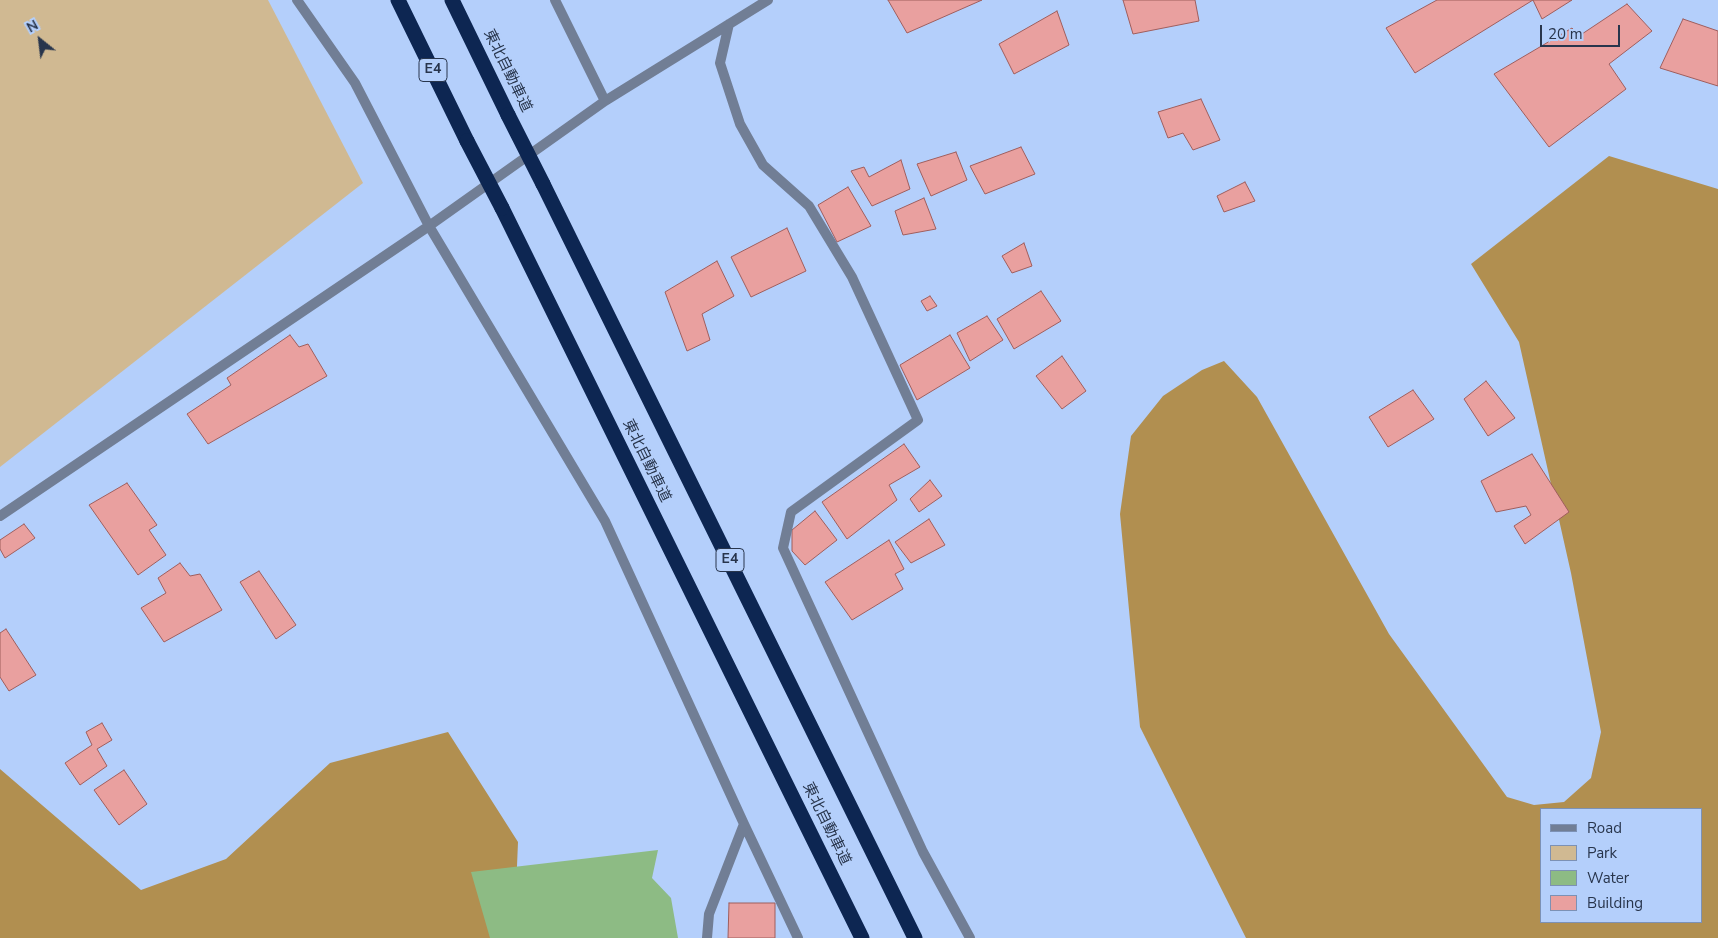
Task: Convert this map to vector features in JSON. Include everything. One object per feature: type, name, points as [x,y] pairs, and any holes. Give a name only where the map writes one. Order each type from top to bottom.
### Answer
[{"type":"highway","name":"東北自動車道","points":[[398,0],[862,938]]},
{"type":"highway","name":"東北自動車道","points":[[452,0],[915,938]]},
{"type":"street","points":[[297,0],[355,83],[429,226],[605,520],[798,938]]},
{"type":"street","points":[[555,0],[605,101]]},
{"type":"street","points":[[0,516],[429,226],[605,101],[768,0]]},
{"type":"street","points":[[729,24],[720,63],[740,124],[763,165],[809,206],[852,277],[918,420],[791,512],[783,548],[923,852],[970,938]]},
{"type":"street","points":[[707,938],[709,914],[744,824]]},
{"type":"green space","points":[[0,0],[268,0],[363,183],[0,467]]},
{"type":"shaded area","points":[[1609,156],[1718,189],[1718,938],[1246,938],[1140,727],[1120,514],[1131,436],[1163,396],[1202,370],[1224,361],[1257,397],[1389,634],[1507,797],[1534,805],[1564,802],[1591,778],[1601,732],[1571,573],[1519,342],[1471,264]]},
{"type":"shaded area","points":[[448,732],[518,842],[514,938],[0,938],[0,769],[141,890],[226,859],[330,763]]},
{"type":"water","points":[[658,850],[652,878],[671,898],[678,938],[490,938],[471,872]]},
{"type":"building","points":[[888,0],[982,0],[907,33]]},
{"type":"building","points":[[1123,0],[1195,0],[1199,21],[1133,34]]},
{"type":"building","points":[[1437,0],[1533,0],[1415,73],[1386,28]]},
{"type":"building","points":[[1533,0],[1572,0],[1542,19]]},
{"type":"building","points":[[1627,4],[1652,31],[1609,64],[1626,89],[1549,147],[1494,74],[1572,28],[1579,36]]},
{"type":"building","points":[[1057,11],[1069,45],[1014,74],[999,44]]},
{"type":"building","points":[[1683,19],[1718,31],[1718,86],[1660,68]]},
{"type":"building","points":[[1201,99],[1220,140],[1193,150],[1183,133],[1168,138],[1158,112]]},
{"type":"building","points":[[1021,147],[1035,174],[985,194],[970,166]]},
{"type":"building","points":[[956,152],[967,180],[931,196],[917,164]]},
{"type":"building","points":[[901,160],[910,189],[872,206],[851,171],[864,167],[869,177]]},
{"type":"building","points":[[1245,182],[1255,201],[1224,212],[1217,196]]},
{"type":"building","points":[[848,187],[871,226],[837,242],[818,205]]},
{"type":"building","points":[[924,198],[936,229],[903,235],[895,211]]},
{"type":"building","points":[[787,228],[806,271],[751,297],[731,257]]},
{"type":"building","points":[[1024,243],[1032,266],[1012,273],[1002,256]]},
{"type":"building","points":[[717,261],[734,296],[702,314],[710,340],[687,351],[665,292]]},
{"type":"building","points":[[1041,291],[1061,321],[1014,349],[997,319]]},
{"type":"building","points":[[930,296],[937,306],[927,311],[921,301]]},
{"type":"building","points":[[987,316],[1003,340],[970,361],[957,333]]},
{"type":"building","points":[[290,335],[299,347],[308,344],[327,376],[208,444],[187,414],[231,385],[227,378]]},
{"type":"building","points":[[950,335],[970,368],[917,400],[900,365]]},
{"type":"building","points":[[1062,356],[1086,391],[1062,409],[1036,376]]},
{"type":"building","points":[[1486,381],[1515,418],[1488,436],[1464,399]]},
{"type":"building","points":[[1413,390],[1434,419],[1388,447],[1369,417]]},
{"type":"building","points":[[904,444],[920,467],[889,485],[897,500],[847,539],[822,502]]},
{"type":"building","points":[[1532,454],[1569,512],[1525,544],[1514,526],[1531,515],[1526,506],[1496,512],[1481,481]]},
{"type":"building","points":[[930,480],[942,496],[919,512],[910,499]]},
{"type":"building","points":[[127,483],[157,525],[149,530],[166,555],[138,575],[89,505]]},
{"type":"building","points":[[815,511],[837,540],[805,565],[792,551],[792,530]]},
{"type":"building","points":[[929,519],[945,545],[911,563],[895,542]]},
{"type":"building","points":[[24,524],[35,538],[5,558],[0,549],[0,540]]},
{"type":"building","points":[[889,540],[904,569],[895,574],[903,589],[852,620],[825,582]]},
{"type":"building","points":[[180,563],[190,576],[200,574],[222,610],[164,642],[141,608],[166,593],[158,578]]},
{"type":"building","points":[[259,571],[296,625],[276,639],[240,582]]},
{"type":"building","points":[[6,629],[36,675],[9,691],[0,677],[0,633]]},
{"type":"building","points":[[102,723],[112,740],[97,749],[107,766],[80,785],[65,763],[92,745],[86,732]]},
{"type":"building","points":[[124,770],[147,804],[119,825],[94,790]]},
{"type":"building","points":[[729,903],[775,903],[775,938],[728,938]]}]
